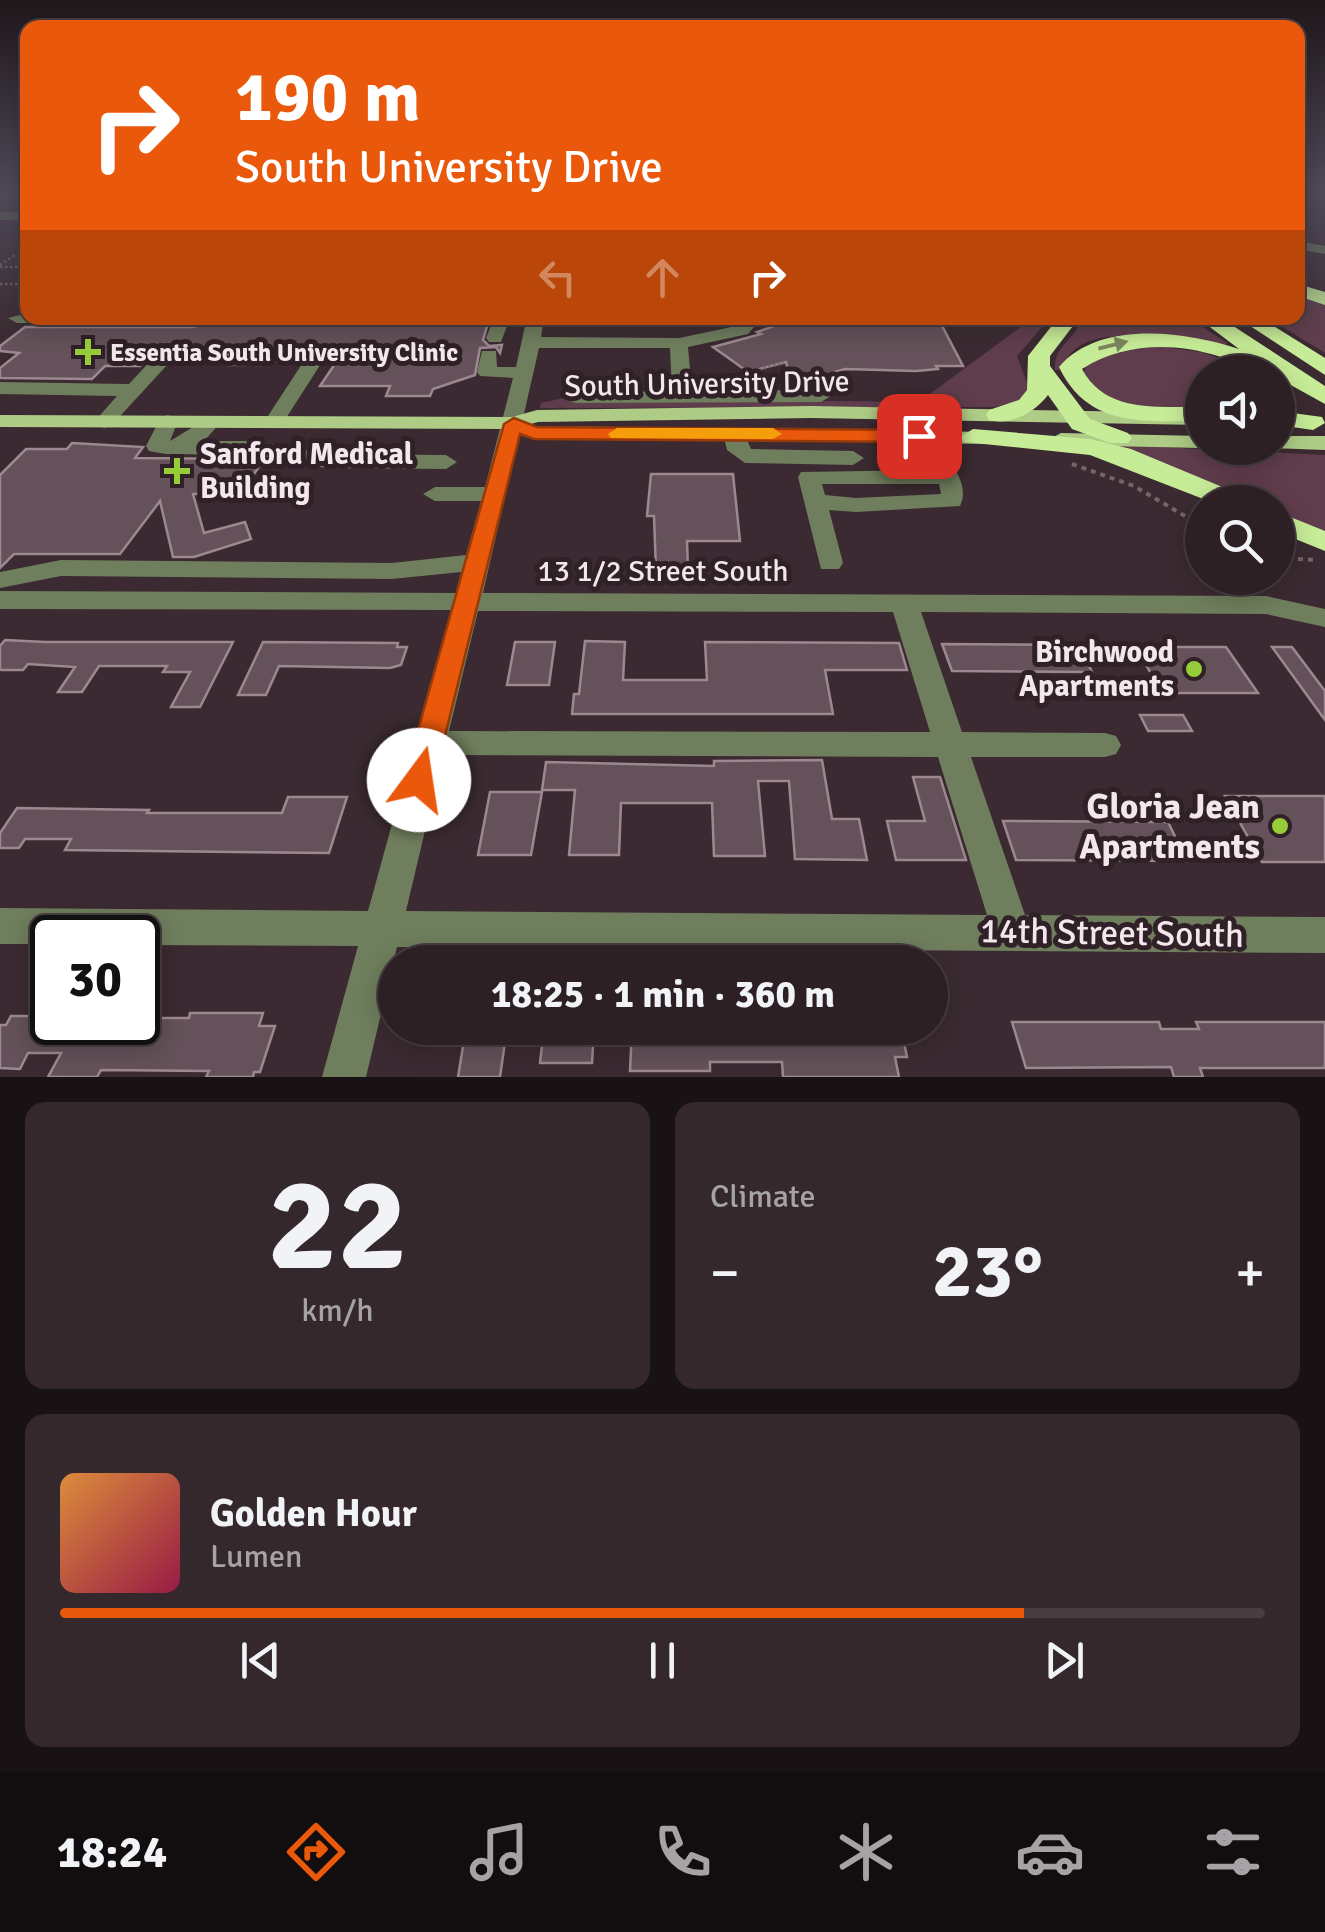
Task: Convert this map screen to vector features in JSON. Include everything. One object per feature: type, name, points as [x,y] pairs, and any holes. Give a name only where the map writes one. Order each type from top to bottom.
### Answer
[{"type":"highway","points":[[998,415],[1028,405],[1039,391],[1039,356],[1063,325]]},
{"type":"highway","points":[[1216,325],[1323,418]]},
{"type":"highway","points":[[1259,325],[1325,368]]},
{"type":"highway","points":[[1185,415],[1126,412],[1105,406],[1076,383],[1070,367],[1105,345],[1154,341],[1234,355]]},
{"type":"highway","points":[[1040,367],[1075,416],[1092,431],[1134,440]]},
{"type":"highway","points":[[1295,391],[1323,418]]},
{"type":"highway","points":[[1295,419],[1323,418]]},
{"type":"highway","points":[[973,437],[1106,451],[1191,485]]},
{"type":"highway","points":[[1295,532],[1324,550]]},
{"type":"main road","name":"South University Drive","points":[[0,421],[514,424],[536,416],[810,412],[1185,416]]},
{"type":"main road","points":[[799,434],[801,422],[811,420],[998,415]]},
{"type":"main road","points":[[1295,434],[1323,418]]},
{"type":"main road","name":"South University Drive","points":[[514,424],[534,433],[1185,442]]},
{"type":"street","points":[[0,331],[20,316]]},
{"type":"street","points":[[499,325],[487,372],[524,373]]},
{"type":"street","points":[[344,1077],[428,742],[514,424],[535,325]]},
{"type":"street","points":[[531,342],[679,344],[744,325]]},
{"type":"street","points":[[679,344],[682,397]]},
{"type":"street","points":[[104,422],[160,362],[168,358],[227,357]]},
{"type":"street","points":[[262,357],[314,360],[274,422]]},
{"type":"street","points":[[0,388],[133,390]]},
{"type":"street","points":[[576,397],[821,396]]},
{"type":"street","points":[[168,422],[157,446],[257,448],[326,461],[446,462]]},
{"type":"street","points":[[183,447],[211,422]]},
{"type":"street","points":[[734,434],[738,450],[745,456],[809,479],[856,505],[952,501],[954,492],[948,477],[930,458],[919,436]]},
{"type":"street","points":[[799,434],[830,563]]},
{"type":"street","points":[[809,479],[880,458],[930,458]]},
{"type":"street","points":[[435,494],[494,494]]},
{"type":"street","points":[[0,580],[22,579],[40,570],[61,568],[392,571],[476,562]]},
{"type":"street","points":[[303,603],[318,570]]},
{"type":"street","name":"13 1/2 Street South","points":[[0,600],[1266,605],[1325,618]]},
{"type":"street","points":[[904,604],[1011,932]]},
{"type":"street","points":[[428,742],[1105,745]]},
{"type":"street","name":"14th Street South","points":[[0,926],[1325,935]]},
{"type":"path","points":[[0,266],[15,255]]},
{"type":"path","points":[[717,381],[784,362]]},
{"type":"path","points":[[1295,555],[1324,550]]},
{"type":"shaded area","points":[[1305,296],[1325,302],[1325,353],[1279,325],[1305,325]]},
{"type":"shaded area","points":[[1024,325],[1044,325],[1017,356],[1030,391],[1020,402],[994,407],[540,408],[541,403],[564,398],[919,402]]},
{"type":"shaded area","points":[[1079,325],[1200,325],[1227,343],[1225,348],[1160,338],[1109,337],[1087,342],[1071,353],[1064,370],[1055,370],[1061,348]]},
{"type":"shaded area","points":[[1148,345],[1210,355],[1185,355],[1185,408],[1110,402],[1083,375],[1088,360]]},
{"type":"shaded area","points":[[1099,444],[1185,448],[1185,465],[1295,465],[1295,454],[1325,455],[1325,535],[1295,522],[1295,485],[1209,485],[1151,460]]},
{"type":"building","points":[[488,325],[483,340],[489,346],[502,345],[500,353],[496,347],[480,348],[475,375],[433,389],[430,396],[386,396],[390,386],[320,386],[343,352],[315,349],[262,347],[251,354],[250,360],[239,360],[238,354],[227,347],[156,351],[140,366],[105,366],[92,379],[0,378],[0,368],[19,353],[0,351],[0,346],[25,327]]},
{"type":"building","points":[[778,325],[942,325],[963,366],[916,371],[845,369],[804,381],[789,374],[786,362],[748,372],[713,347],[761,334],[757,332]]},
{"type":"building","points":[[72,443],[143,447],[135,458],[246,459],[253,460],[251,464],[261,464],[239,487],[212,486],[207,494],[193,494],[204,533],[245,522],[251,539],[194,557],[173,557],[160,501],[120,554],[14,554],[0,568],[0,475],[26,449],[67,449]]},
{"type":"building","points":[[651,474],[733,474],[740,541],[687,541],[688,571],[656,571],[654,516],[647,516]]},
{"type":"building","points":[[5,640],[233,642],[200,707],[171,707],[190,672],[163,672],[167,666],[99,666],[82,692],[58,692],[75,667],[28,664],[23,670],[0,670],[0,646]]},
{"type":"building","points":[[585,641],[625,642],[623,680],[707,680],[705,642],[899,643],[907,670],[825,670],[833,714],[572,714],[574,694],[579,694]]},
{"type":"building","points":[[263,642],[398,643],[397,647],[407,647],[401,665],[390,668],[279,666],[266,695],[238,695]]},
{"type":"building","points":[[515,642],[555,642],[549,685],[507,685]]},
{"type":"building","points":[[942,644],[1079,645],[1092,672],[952,671]]},
{"type":"building","name":"Birchwood Apartments","points":[[1136,647],[1226,647],[1258,693],[1162,693]]},
{"type":"building","points":[[1272,647],[1292,647],[1325,691],[1325,720]]},
{"type":"building","points":[[1140,715],[1183,715],[1192,731],[1148,731]]},
{"type":"building","points":[[822,760],[832,819],[859,819],[867,860],[795,859],[789,781],[758,781],[765,856],[714,856],[712,803],[621,803],[619,855],[569,855],[575,790],[542,790],[546,762],[714,766],[714,761]]},
{"type":"building","points":[[913,777],[940,777],[966,860],[896,860],[887,821],[925,821]]},
{"type":"building","points":[[490,792],[542,792],[531,855],[478,855]]},
{"type":"building","name":"Gloria Jean Apartments","points":[[1225,796],[1325,796],[1325,862],[1262,862]]},
{"type":"building","points":[[288,797],[347,797],[329,853],[65,850],[71,839],[25,839],[19,848],[0,848],[0,833],[17,808],[282,813]]},
{"type":"building","points":[[1003,821],[1168,822],[1187,861],[1016,860]]},
{"type":"building","points":[[190,1013],[263,1013],[259,1026],[275,1026],[260,1072],[254,1072],[253,1077],[206,1077],[209,1071],[101,1070],[97,1077],[48,1077],[61,1053],[28,1053],[20,1069],[0,1068],[0,1025],[6,1025],[11,1016],[30,1016],[30,1045],[160,1045],[160,1018],[189,1018]]},
{"type":"building","points":[[1012,1022],[1159,1022],[1161,1029],[1199,1029],[1196,1022],[1325,1022],[1325,1068],[1200,1068],[1203,1077],[1174,1077],[1171,1067],[1026,1068]]},
{"type":"building","points":[[463,1045],[505,1045],[500,1077],[458,1077]]},
{"type":"building","points":[[542,1045],[593,1045],[592,1063],[540,1063]]},
{"type":"building","points":[[631,1045],[905,1045],[907,1057],[895,1057],[899,1077],[783,1077],[782,1062],[710,1062],[710,1071],[630,1071]]},
{"type":"tunnel","points":[[227,357],[262,357]]},
{"type":"slow traffic","points":[[617,434],[773,434]]},
{"type":"place","name":"Essentia South University Clinic","points":[[88,352]]},
{"type":"place","name":"Sanford Medical Building","points":[[177,471]]},
{"type":"place","name":"Birchwood Apartments","points":[[1194,669]]},
{"type":"place","name":"Gloria Jean Apartments","points":[[1280,826]]},
{"type":"route","points":[[419,780],[514,424],[534,433],[919,436]]}]
